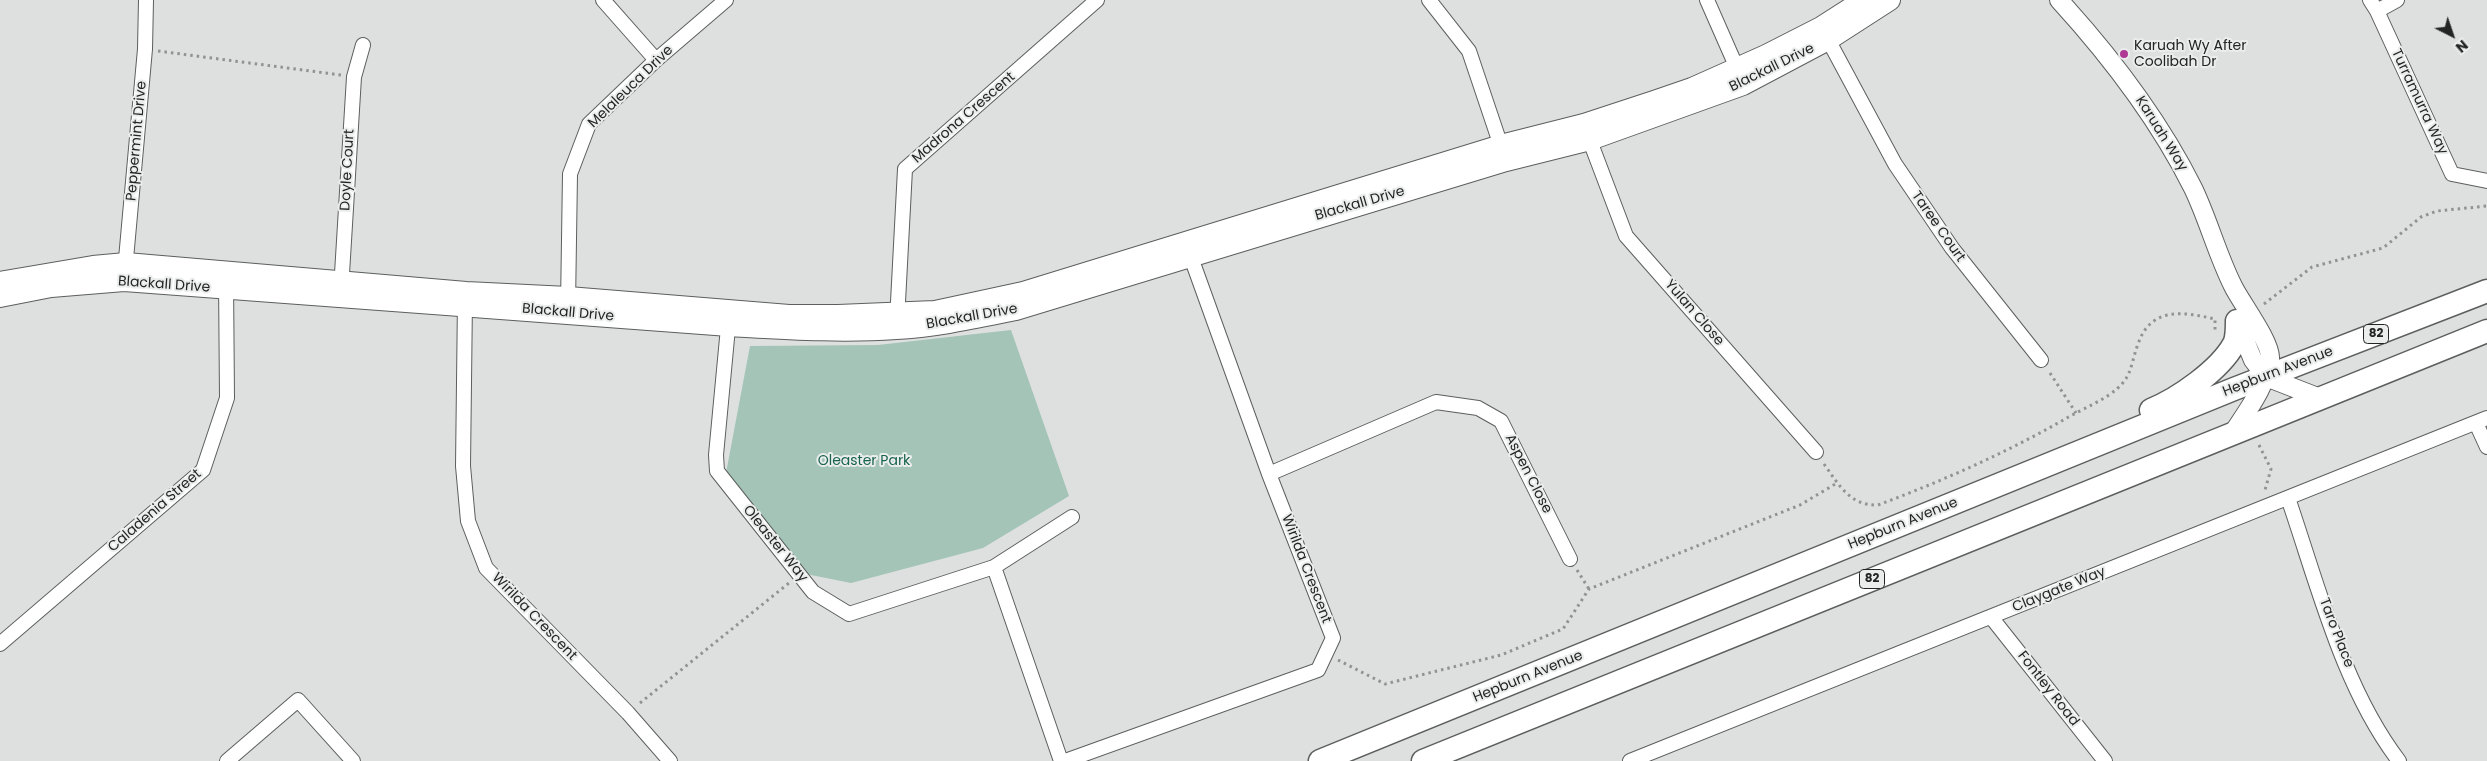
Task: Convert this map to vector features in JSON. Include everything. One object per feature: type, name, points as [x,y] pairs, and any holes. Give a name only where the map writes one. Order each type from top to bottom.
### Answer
[{"type":"main road","name":"Blackall Drive","points":[[1825,33],[1863,0]]},
{"type":"main road","name":"Blackall Drive","points":[[0,282],[94,266],[125,272],[226,281],[568,305],[729,319],[819,330],[897,321],[966,320],[1016,310],[1188,249],[1504,153],[1587,132],[1740,76],[1890,0]]},
{"type":"main road","name":"Blackall Drive","points":[[0,297],[125,272]]},
{"type":"main road","name":"Hepburn Avenue","points":[[1320,761],[2266,377],[2487,291]]},
{"type":"main road","points":[[2055,462],[2090,435],[2166,403],[2198,380],[2222,359],[2235,343],[2237,321]]},
{"type":"main road","name":"82","points":[[1423,761],[2487,332]]},
{"type":"street","name":"Peppermint Drive","points":[[125,272],[145,49],[146,0]]},
{"type":"street","points":[[604,0],[656,60]]},
{"type":"street","name":"Melaleuca Drive","points":[[568,305],[570,174],[589,124],[656,60],[726,0]]},
{"type":"street","name":"Madrona Crescent","points":[[897,321],[905,169],[1098,0]]},
{"type":"street","points":[[1429,0],[1469,51],[1504,153]]},
{"type":"street","points":[[1707,0],[1740,76]]},
{"type":"street","name":"Karuah Way","points":[[2059,0],[2120,71],[2152,116],[2193,188],[2233,286],[2253,316],[2271,357],[2266,377],[2233,433]]},
{"type":"street","points":[[2373,6],[2396,0]]},
{"type":"street","name":"Turramurra Way","points":[[2373,6],[2452,174],[2487,181]]},
{"type":"street","name":"Taree Court","points":[[1825,33],[1895,164],[1952,248],[2041,360]]},
{"type":"street","name":"Doyle Court","points":[[341,288],[354,77],[363,45]]},
{"type":"street","name":"Yulan Close","points":[[1587,132],[1626,236],[1816,452]]},
{"type":"street","name":"Wirilda Crescent","points":[[1065,761],[1318,670],[1333,638],[1269,474],[1188,249]]},
{"type":"street","name":"Caladenia Street","points":[[0,644],[204,470],[227,398],[226,281]]},
{"type":"street","name":"Karuah Way","points":[[2233,286],[2237,321],[2253,360],[2266,377]]},
{"type":"street","name":"Wirilda Crescent","points":[[465,299],[463,466],[468,521],[486,568],[628,712],[670,761]]},
{"type":"street","name":"Oleaster Way","points":[[729,319],[716,471],[813,592],[848,614],[994,567],[1072,517]]},
{"type":"street","points":[[2266,377],[2320,398]]},
{"type":"street","name":"Aspen Close","points":[[1269,474],[1436,402],[1478,408],[1502,421],[1570,559]]},
{"type":"street","points":[[2482,420],[2487,447]]},
{"type":"street","name":"Claygate Way","points":[[1630,761],[2482,420]]},
{"type":"street","name":"Taro Place","points":[[2288,498],[2341,652],[2380,735],[2400,761]]},
{"type":"street","points":[[994,567],[1061,761]]},
{"type":"street","name":"Fontley Road","points":[[1991,617],[2105,761]]},
{"type":"street","points":[[227,761],[298,700],[353,761]]},
{"type":"path","points":[[145,49],[354,77]]},
{"type":"path","points":[[2264,304],[2312,267],[2383,248],[2421,217],[2437,211],[2487,206]]},
{"type":"path","points":[[1816,452],[1837,483],[1855,502],[1866,505],[1878,505],[2022,443],[2109,395],[2125,381],[2132,370],[2138,343],[2146,329],[2159,318],[2173,312],[2215,319],[2216,338]]},
{"type":"path","points":[[2041,360],[2076,413]]},
{"type":"path","points":[[2259,445],[2271,469],[2260,510]]},
{"type":"path","points":[[1326,654],[1385,684],[1501,655],[1563,629],[1589,589],[1800,505],[1837,483]]},
{"type":"path","points":[[1570,559],[1589,589]]},
{"type":"path","points":[[628,712],[800,574]]},
{"type":"green space","name":"Oleaster Park","points":[[1011,330],[1069,496],[983,548],[851,583],[806,574],[726,473],[750,346],[878,345]]},
{"type":"place","name":"Karuah Wy After Coolibah Dr","points":[[2124,54]]}]
